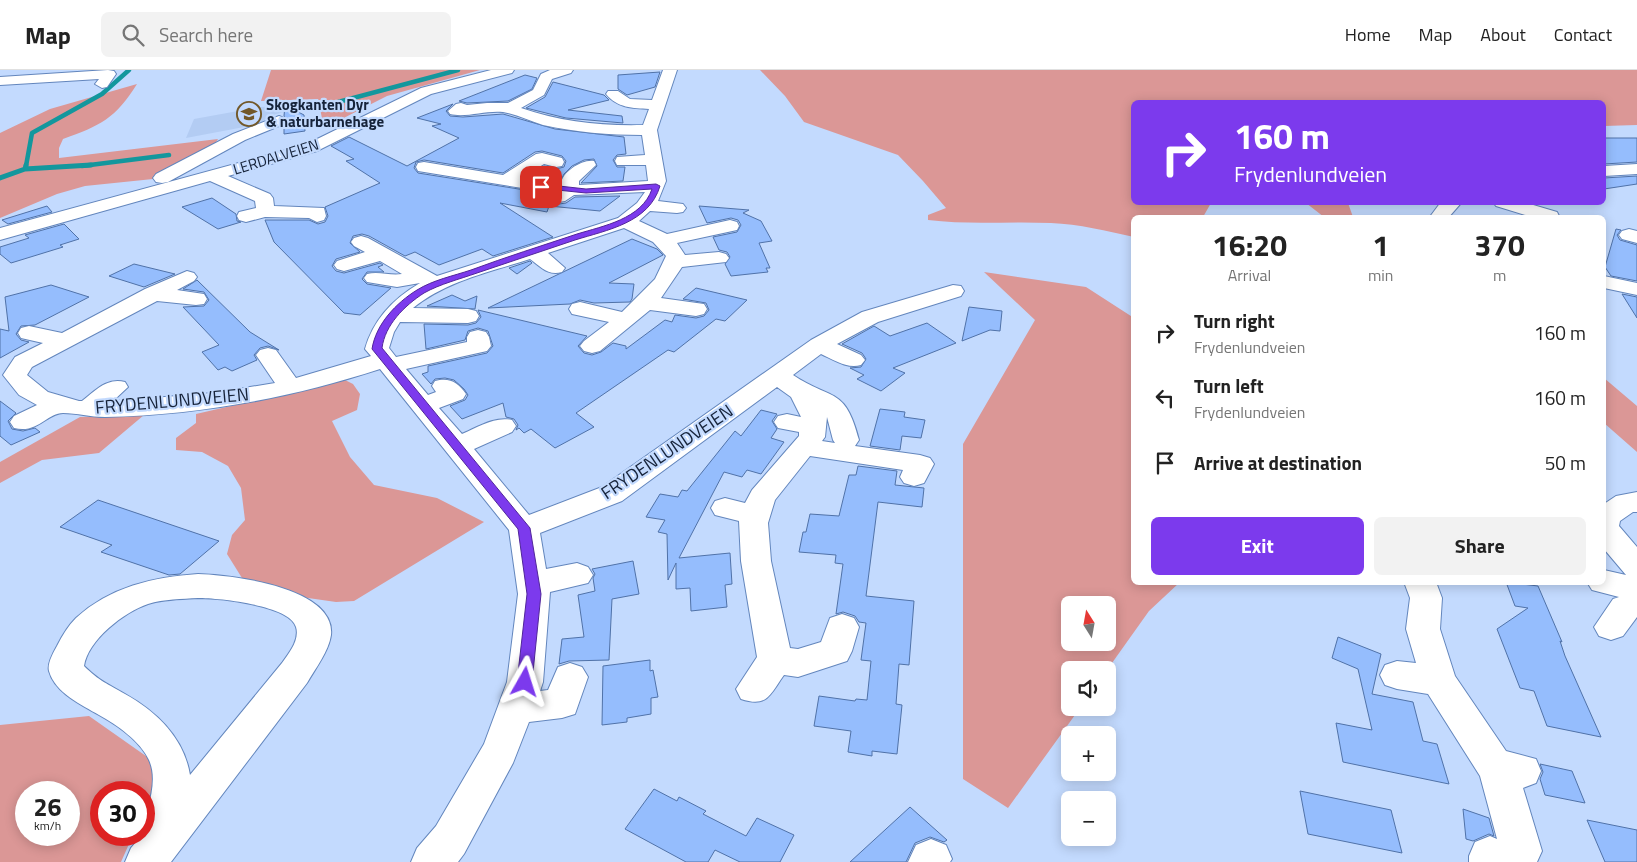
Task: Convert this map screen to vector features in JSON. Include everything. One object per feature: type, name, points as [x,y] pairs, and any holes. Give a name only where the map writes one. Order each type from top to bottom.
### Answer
[{"type":"street","name":"LERDALVEIEN","points":[[0,234],[319,145],[426,91],[507,70]]},
{"type":"street","points":[[482,117],[519,103],[546,77],[566,70]]},
{"type":"street","points":[[374,278],[397,281],[428,280],[496,258],[532,251],[567,234],[624,222],[651,196],[654,160],[649,130],[670,70]]},
{"type":"street","points":[[0,81],[109,74],[102,84]]},
{"type":"street","points":[[523,86],[519,103],[523,114],[551,121],[581,137],[612,128],[649,130]]},
{"type":"street","points":[[613,94],[627,103],[657,105]]},
{"type":"street","points":[[461,107],[455,111],[519,103]]},
{"type":"street","points":[[632,115],[640,110],[657,105]]},
{"type":"street","points":[[124,219],[126,213],[123,200],[239,137],[279,121]]},
{"type":"street","points":[[526,129],[551,121]]},
{"type":"street","points":[[358,125],[375,127],[373,137]]},
{"type":"street","points":[[1622,150],[1623,160],[1635,170]]},
{"type":"street","points":[[460,157],[430,168],[498,180],[534,191],[570,190],[651,196],[677,208]]},
{"type":"street","points":[[498,180],[542,158],[556,162]]},
{"type":"street","points":[[623,161],[654,160]]},
{"type":"street","points":[[498,180],[508,162]]},
{"type":"street","points":[[570,190],[570,180],[588,165]]},
{"type":"street","points":[[1606,170],[1635,170]]},
{"type":"street","name":"LERDALVEIEN","points":[[212,176],[264,196]]},
{"type":"street","points":[[166,189],[176,206]]},
{"type":"street","points":[[555,200],[570,190]]},
{"type":"street","points":[[246,216],[264,196],[284,213],[317,212],[317,216]]},
{"type":"street","points":[[1512,205],[1547,215]]},
{"type":"street","points":[[24,243],[34,239],[43,231],[43,221]]},
{"type":"street","points":[[592,346],[644,302],[667,278],[675,262],[676,256],[665,240],[659,235],[624,222]]},
{"type":"street","points":[[665,240],[730,226]]},
{"type":"street","points":[[344,265],[371,248],[383,244],[404,254]]},
{"type":"street","points":[[371,248],[428,280]]},
{"type":"street","points":[[532,251],[555,268]]},
{"type":"street","points":[[465,294],[505,276],[496,258]]},
{"type":"street","points":[[675,262],[719,258]]},
{"type":"street","name":"FRYDENLUNDVEIEN","points":[[178,275],[153,294],[23,362],[5,378],[44,400],[88,408],[201,403],[258,394],[388,362],[479,346],[473,327],[395,314]]},
{"type":"street","points":[[428,280],[421,292],[395,314],[379,336],[377,349],[524,528],[534,594],[525,682],[500,751],[450,840],[432,862]]},
{"type":"street","points":[[1606,287],[1637,289]]},
{"type":"street","name":"FRYDENLUNDVEIEN","points":[[524,528],[612,494],[819,345],[843,330],[870,317],[898,317],[952,292]]},
{"type":"street","points":[[153,294],[196,299]]},
{"type":"street","points":[[644,302],[696,309]]},
{"type":"street","points":[[96,303],[126,308]]},
{"type":"street","points":[[576,315],[621,322]]},
{"type":"street","points":[[29,333],[65,340]]},
{"type":"street","points":[[819,345],[852,360]]},
{"type":"street","points":[[268,355],[290,387]]},
{"type":"street","points":[[776,376],[800,392],[826,399],[839,412],[846,440]]},
{"type":"street","points":[[88,408],[116,386]]},
{"type":"street","points":[[424,405],[454,394],[444,386]]},
{"type":"street","points":[[754,689],[775,660],[756,561],[753,523],[762,497],[814,414],[800,392]]},
{"type":"street","points":[[23,422],[60,404]]},
{"type":"street","points":[[458,446],[503,426]]},
{"type":"street","points":[[801,432],[920,464],[914,477]]},
{"type":"street","points":[[1637,502],[1626,503],[1606,516],[1606,533],[1637,567]]},
{"type":"street","points":[[725,508],[756,516]]},
{"type":"street","points":[[532,583],[577,575]]},
{"type":"street","points":[[1606,583],[1637,589]]},
{"type":"street","points":[[1421,585],[1426,598],[1423,629],[1439,681],[1509,769],[1502,782],[1500,856]]},
{"type":"street","points":[[218,586],[240,589],[268,595],[302,610],[312,620],[314,631],[306,653],[247,733],[153,853],[171,799],[173,776],[167,756],[158,741],[144,727],[114,705],[90,694],[66,670],[67,658],[80,635],[94,622],[124,602],[143,594],[184,587],[218,586]]},
{"type":"street","points":[[1611,627],[1625,608],[1637,603]]},
{"type":"street","points":[[775,660],[798,663],[835,651],[842,627]]},
{"type":"street","points":[[1397,674],[1439,681]]},
{"type":"street","points":[[515,709],[562,703],[570,677]]},
{"type":"shaded area","points":[[271,70],[480,70],[387,96],[324,128],[318,99],[261,101]]},
{"type":"shaded area","points":[[760,70],[1637,70],[1637,125],[1606,126],[1606,100],[1131,100],[1131,205],[1210,205],[1204,215],[1131,215],[1131,236],[1093,228],[1061,224],[928,220],[928,215],[946,208],[898,155],[804,122],[785,96]]},
{"type":"shaded area","points":[[137,84],[122,105],[106,119],[87,130],[63,139],[59,148],[59,158],[218,139],[212,148],[153,179],[85,186],[57,194],[0,218],[0,133],[50,109]]},
{"type":"shaded area","points":[[286,106],[284,112],[269,116],[260,124],[186,138],[194,119],[260,107]]},
{"type":"shaded area","points":[[1309,205],[1349,205],[1352,215],[1321,215]]},
{"type":"shaded area","points":[[984,272],[1086,287],[1131,316],[1131,585],[1177,585],[1149,611],[1113,661],[1061,661],[1061,716],[1074,716],[1067,726],[1061,726],[1061,734],[1008,808],[963,779],[963,444],[1035,320]]},
{"type":"shaded area","points":[[345,380],[353,384],[360,394],[357,410],[332,421],[350,457],[374,485],[437,498],[484,522],[354,601],[336,602],[280,594],[242,578],[227,554],[232,535],[245,520],[241,488],[228,466],[202,452],[176,450],[176,438],[196,423],[196,414]]},
{"type":"shaded area","points":[[1606,380],[1637,406],[1637,452],[1606,425]]},
{"type":"shaded area","points":[[144,415],[99,453],[42,460],[0,483],[0,462],[80,417]]},
{"type":"shaded area","points":[[89,716],[163,768],[155,786],[155,781],[90,781],[90,846],[128,846],[121,862],[0,862],[0,725]]},
{"type":"building","points":[[660,72],[655,87],[627,95],[618,89],[618,75]]},
{"type":"building","points":[[525,75],[537,78],[532,89],[508,101],[467,103],[459,101]]},
{"type":"building","points":[[553,82],[604,95],[609,100],[568,110],[622,116],[623,123],[566,118],[526,108],[545,97]]},
{"type":"building","points":[[453,104],[446,111],[450,116],[503,114],[555,129],[624,137],[626,154],[617,155],[613,160],[617,167],[625,167],[623,181],[581,183],[597,166],[594,159],[584,160],[572,166],[564,174],[560,182],[527,177],[544,166],[556,169],[564,167],[566,161],[562,156],[542,151],[535,152],[503,173],[424,160],[416,162],[414,168],[418,173],[550,194],[548,197],[552,202],[559,204],[566,203],[575,197],[620,196],[600,211],[549,206],[547,212],[500,203],[553,237],[493,256],[482,249],[439,265],[415,252],[405,256],[369,236],[362,234],[353,236],[350,243],[360,252],[336,259],[332,266],[336,271],[344,273],[380,263],[383,265],[378,267],[384,272],[367,272],[362,279],[367,284],[391,288],[360,315],[344,313],[274,242],[265,220],[309,220],[318,224],[325,222],[328,216],[325,207],[380,183],[346,161],[354,159],[331,146],[349,137],[407,166],[459,138],[432,126],[441,124],[417,118]]},
{"type":"building","points":[[285,105],[304,115],[305,131],[284,134],[284,126],[289,121],[284,116]]},
{"type":"building","points":[[1606,138],[1637,138],[1637,162],[1606,164]]},
{"type":"building","points":[[1637,176],[1637,184],[1606,189],[1606,178]]},
{"type":"building","points":[[212,198],[236,214],[237,221],[241,222],[218,229],[182,207]]},
{"type":"building","points":[[47,206],[52,212],[8,224],[2,220]]},
{"type":"building","points":[[699,206],[749,210],[743,213],[761,221],[772,241],[759,243],[770,268],[766,268],[768,272],[731,276],[725,264],[730,257],[727,252],[719,250],[713,237],[737,232],[741,225],[738,220],[731,218],[707,223]]},
{"type":"building","points":[[64,224],[79,239],[60,245],[63,247],[11,263],[0,254],[0,247],[29,238],[25,235]]},
{"type":"building","points":[[1616,229],[1621,230],[1617,235],[1620,240],[1637,245],[1637,281],[1611,276],[1606,268]]},
{"type":"building","points":[[632,239],[657,249],[663,255],[609,283],[634,284],[630,302],[594,303],[580,300],[570,304],[488,308]]},
{"type":"building","points":[[530,261],[532,263],[517,274],[509,268]]},
{"type":"building","points":[[134,264],[175,274],[144,287],[109,276]]},
{"type":"building","points":[[197,280],[250,332],[279,350],[268,346],[260,348],[254,355],[257,360],[232,371],[225,367],[218,370],[202,352],[219,345],[183,307],[204,306],[209,300],[204,292],[183,289]]},
{"type":"building","points":[[51,285],[89,297],[35,325],[21,326],[16,334],[21,340],[29,342],[0,358],[0,329],[9,331],[5,297]]},
{"type":"building","points":[[696,288],[747,300],[725,321],[716,319],[674,352],[668,350],[576,413],[594,427],[555,448],[531,429],[524,433],[519,428],[516,430],[518,425],[514,419],[506,417],[503,403],[462,419],[450,406],[465,400],[468,395],[464,389],[454,380],[445,378],[435,379],[431,384],[422,374],[428,372],[428,366],[487,353],[493,346],[488,331],[478,328],[468,331],[465,340],[426,349],[424,324],[468,325],[476,323],[481,317],[478,310],[587,336],[578,346],[584,353],[592,355],[601,352],[613,343],[626,346],[626,349],[665,320],[672,322],[675,315],[696,318],[704,316],[709,310],[706,303],[683,299]]},
{"type":"building","points":[[1622,294],[1637,297],[1637,318]]},
{"type":"building","points":[[452,295],[465,301],[477,296],[475,309],[427,306]]},
{"type":"building","points":[[969,307],[1002,311],[1000,331],[990,330],[962,341]]},
{"type":"building","points":[[927,323],[956,343],[893,368],[905,373],[881,391],[857,379],[864,375],[850,368],[861,367],[866,359],[862,353],[842,344],[874,326],[890,336]]},
{"type":"building","points":[[0,401],[16,413],[8,421],[12,429],[23,431],[35,428],[40,432],[11,445],[0,436]]},
{"type":"building","points":[[880,409],[905,412],[904,417],[925,420],[921,438],[902,436],[900,450],[870,446]]},
{"type":"building","points":[[761,410],[777,414],[772,421],[777,429],[771,438],[784,442],[761,474],[747,470],[742,477],[724,472],[679,558],[730,553],[732,584],[725,585],[727,607],[691,611],[690,588],[676,589],[676,563],[668,580],[667,534],[658,532],[665,520],[646,517],[660,494],[678,497],[682,490],[687,491],[735,431],[741,436]]},
{"type":"building","points":[[858,466],[897,471],[895,485],[924,488],[922,507],[878,502],[866,596],[914,601],[909,665],[899,664],[896,704],[902,705],[897,754],[872,751],[872,756],[848,752],[851,731],[814,726],[819,696],[855,701],[856,699],[867,700],[871,661],[861,660],[866,623],[859,622],[855,616],[843,612],[836,614],[843,564],[835,563],[836,555],[799,552],[803,532],[806,532],[810,514],[839,516],[849,475],[856,475]]},
{"type":"building","points":[[98,500],[219,541],[180,574],[169,575],[101,552],[112,545],[60,527]]},
{"type":"building","points":[[633,561],[639,594],[612,599],[609,660],[569,661],[559,664],[562,639],[584,637],[578,595],[595,591],[593,578],[595,574],[592,569]]},
{"type":"building","points":[[1507,585],[1538,586],[1562,642],[1560,641],[1565,656],[1601,737],[1547,726],[1534,691],[1520,688],[1497,629],[1528,608],[1515,606]]},
{"type":"building","points":[[1338,637],[1381,654],[1372,694],[1413,702],[1423,741],[1437,744],[1449,784],[1343,762],[1336,723],[1372,730],[1358,669],[1332,658]]},
{"type":"building","points":[[650,660],[650,671],[653,670],[658,697],[651,698],[651,714],[627,718],[627,722],[602,725],[603,666]]},
{"type":"building","points":[[1540,764],[1572,771],[1585,803],[1545,795],[1540,779],[1543,772]]},
{"type":"building","points":[[654,789],[677,801],[679,797],[706,811],[703,814],[746,836],[757,818],[794,835],[780,862],[740,862],[715,850],[708,862],[686,862],[625,829]]},
{"type":"building","points":[[1300,791],[1391,810],[1402,853],[1308,834]]},
{"type":"building","points":[[910,807],[947,840],[944,842],[930,837],[915,843],[906,862],[850,862]]},
{"type":"building","points":[[1463,809],[1489,818],[1494,836],[1489,834],[1473,841],[1466,839]]},
{"type":"building","points":[[1587,820],[1637,830],[1637,862],[1605,862]]},
{"type":"waterway","points":[[26,166],[32,133],[102,94],[129,70]]},
{"type":"waterway","points":[[327,105],[458,70]]},
{"type":"waterway","points":[[89,165],[169,155]]},
{"type":"waterway","points":[[25,169],[26,165]]},
{"type":"waterway","points":[[25,169],[89,165]]},
{"type":"waterway","points":[[82,166],[89,165]]},
{"type":"waterway","points":[[0,178],[25,169]]},
{"type":"place","name":"Skogkanten Dyr & naturbarnehage","points":[[249,114]]},
{"type":"route","points":[[525,682],[534,594],[524,528],[506,503],[377,349],[379,336],[386,324],[402,306],[421,292],[436,284],[624,222],[641,210],[653,198],[656,186],[586,191],[541,187]]}]
